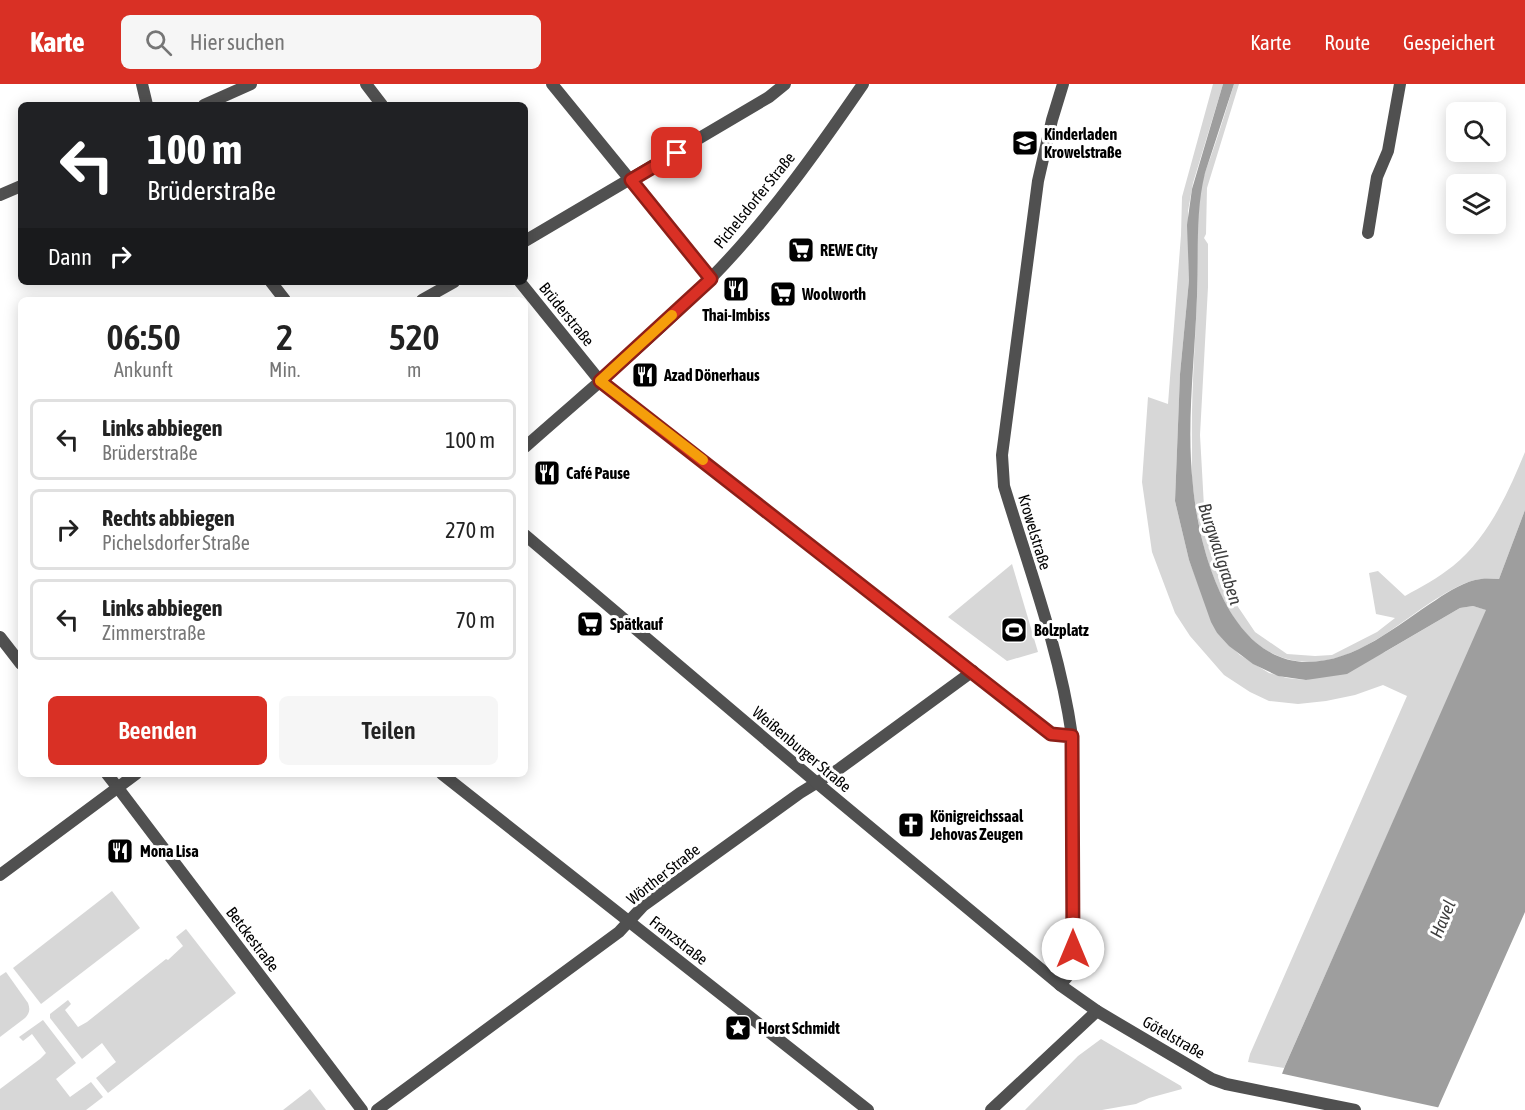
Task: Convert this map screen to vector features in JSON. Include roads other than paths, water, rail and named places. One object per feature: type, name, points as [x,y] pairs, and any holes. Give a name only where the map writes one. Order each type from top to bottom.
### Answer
[{"type":"street","points":[[142,84],[146,102]]},
{"type":"street","points":[[211,102],[252,84]]},
{"type":"street","points":[[366,84],[380,102]]},
{"type":"street","points":[[552,84],[711,279]]},
{"type":"street","points":[[528,239],[769,97],[785,84]]},
{"type":"street","name":"Pichelsdorfer Straße","points":[[528,444],[711,279],[782,194],[863,84]]},
{"type":"street","name":"Krowelstraße","points":[[1060,985],[1073,970],[1072,736],[1059,669],[1004,486],[1002,455],[1038,181],[1063,84]]},
{"type":"street","points":[[1368,233],[1377,177],[1388,151],[1400,84]]},
{"type":"street","points":[[0,195],[18,187]]},
{"type":"street","points":[[273,285],[283,297]]},
{"type":"street","points":[[427,297],[449,285]]},
{"type":"street","name":"Brüderstraße","points":[[522,285],[600,381],[1051,734],[1072,736]]},
{"type":"street","name":"Weißenburger Straße","points":[[528,538],[817,783],[1060,985]]},
{"type":"street","points":[[0,637],[18,660]]},
{"type":"street","name":"Wörther Straße","points":[[377,1110],[616,934],[643,906],[973,671]]},
{"type":"street","name":"Betckestraße","points":[[109,777],[362,1110]]},
{"type":"street","points":[[0,875],[132,777]]},
{"type":"street","name":"Franzstraße","points":[[446,777],[868,1110]]},
{"type":"street","name":"Götelstraße","points":[[1060,985],[1097,1011],[1212,1079],[1239,1087],[1355,1110]]},
{"type":"street","points":[[991,1110],[1097,1011]]},
{"type":"water","name":"Havel","points":[[1223,84],[1234,84],[1205,173],[1200,203],[1190,439],[1196,512],[1202,540],[1223,597],[1238,622],[1257,643],[1280,657],[1307,662],[1342,656],[1391,631],[1457,587],[1475,580],[1499,579],[1525,510],[1525,912],[1437,1110],[1268,1110],[1285,1066],[1486,610],[1473,606],[1460,608],[1347,674],[1306,680],[1278,676],[1253,664],[1229,646],[1211,622],[1189,560],[1175,501],[1180,374],[1189,280],[1187,225],[1192,189]]},
{"type":"place","name":"Kinderladen Krowelstraße","points":[[1025,143]]},
{"type":"place","name":"REWE City","points":[[801,250]]},
{"type":"place","name":"Thai-Imbiss","points":[[736,289]]},
{"type":"place","name":"Woolworth","points":[[783,294]]},
{"type":"place","name":"Azad Dönerhaus","points":[[645,375]]},
{"type":"place","name":"Café Pause","points":[[547,473]]},
{"type":"place","name":"Spätkauf","points":[[590,624]]},
{"type":"place","name":"Bolzplatz","points":[[1014,630]]},
{"type":"place","name":"Königreichssaal Jehovas Zeugen","points":[[911,825]]},
{"type":"place","name":"Mona Lisa","points":[[120,851]]},
{"type":"place","name":"Horst Schmidt","points":[[738,1028]]},
{"type":"water label","name":"Burgwallgraben","points":[[1220,554]]}]
